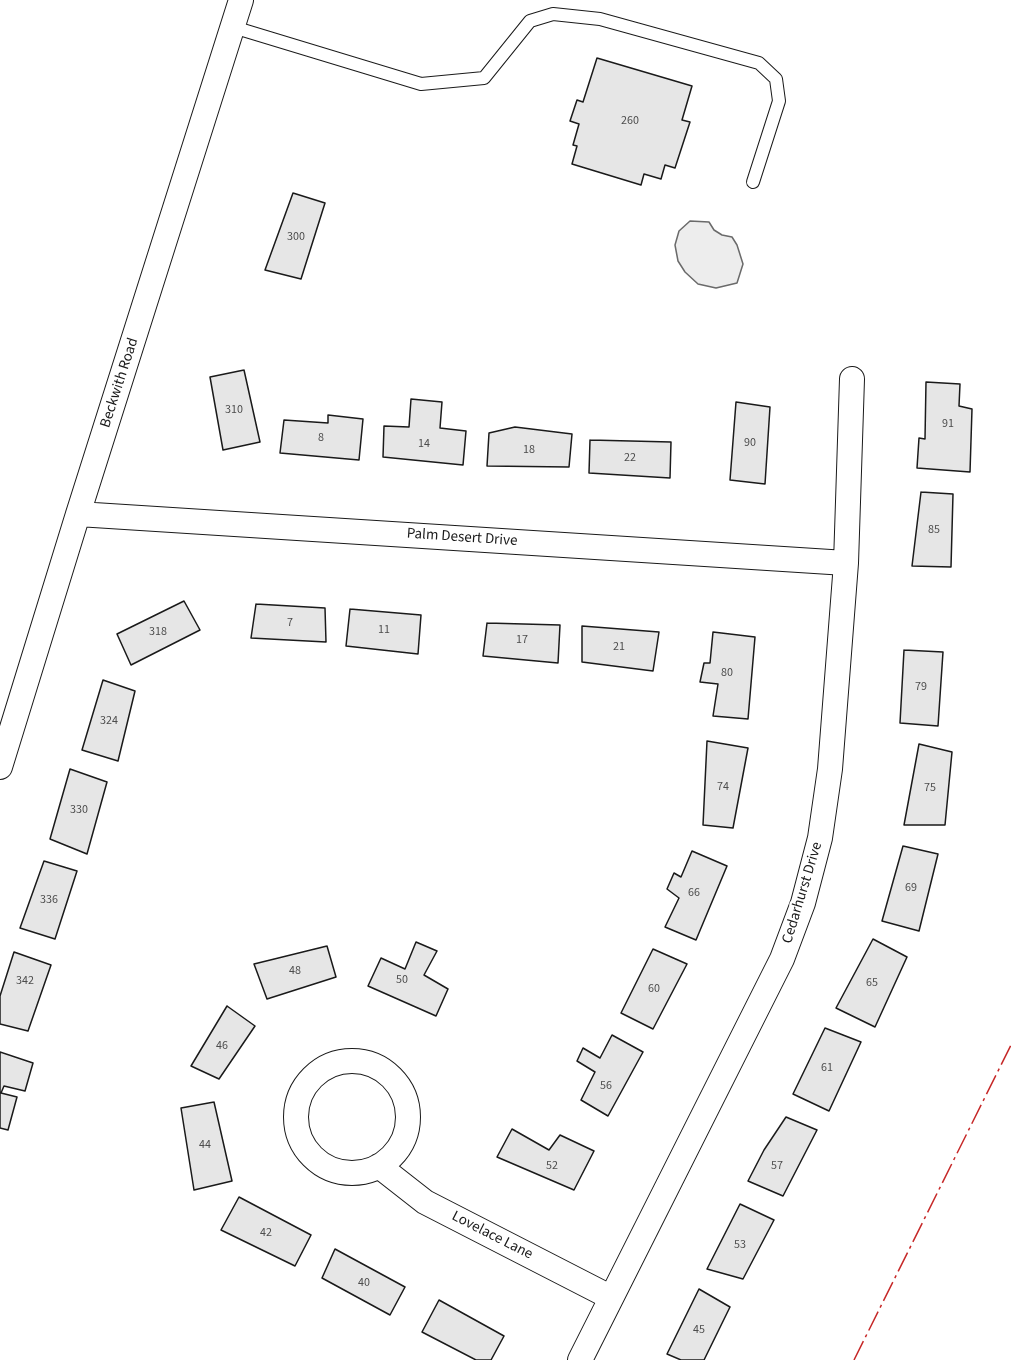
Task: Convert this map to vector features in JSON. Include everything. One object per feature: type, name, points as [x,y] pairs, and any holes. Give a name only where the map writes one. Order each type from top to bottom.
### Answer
[{"type":"street","name":"Beckwith Road","points":[[0,767],[241,0]]},
{"type":"street","name":"Cedarhurst Drive","points":[[580,1360],[782,959],[803,903],[820,838],[830,769],[846,563],[852,379]]},
{"type":"street","name":"Palm Desert Drive","points":[[78,514],[846,563]]},
{"type":"street","points":[[348,1061],[367,1063],[384,1071],[397,1084],[402,1093],[406,1102],[408,1120],[404,1138],[394,1154],[379,1166],[362,1172],[344,1173],[327,1167],[312,1156],[301,1142],[296,1125],[297,1106],[303,1089],[314,1076],[330,1066],[348,1061]]},
{"type":"street","name":"Lovelace Lane","points":[[379,1166],[425,1202],[610,1298]]},
{"type":"lane","points":[[233,27],[421,84],[484,78],[530,21],[553,14],[600,19],[759,63],[777,79],[779,101],[753,182]]},
{"type":"shaded area","points":[[690,221],[709,222],[714,230],[732,237],[743,264],[737,283],[716,288],[698,284],[685,272],[678,261],[675,245],[679,231]]},
{"type":"building","points":[[597,58],[692,86],[682,120],[690,122],[675,168],[665,165],[661,179],[644,174],[641,185],[572,164],[577,146],[573,145],[579,124],[570,121],[577,100],[583,102]]},
{"type":"building","points":[[293,193],[325,203],[301,279],[265,270]]},
{"type":"building","points":[[244,370],[260,442],[223,450],[210,377]]},
{"type":"building","points":[[926,382],[960,384],[959,406],[972,409],[970,472],[917,468],[919,438],[925,439]]},
{"type":"building","points":[[411,399],[442,402],[440,428],[466,431],[463,465],[383,457],[384,426],[409,427]]},
{"type":"building","points":[[736,402],[770,407],[765,484],[730,480]]},
{"type":"building","points":[[328,415],[363,419],[359,460],[280,453],[284,420],[328,423]]},
{"type":"building","points":[[515,427],[572,434],[569,467],[487,466],[489,433]]},
{"type":"building","points":[[590,440],[671,442],[670,478],[589,473]]},
{"type":"building","points":[[921,492],[953,494],[951,567],[912,566]]},
{"type":"building","points":[[184,601],[200,630],[131,665],[117,634]]},
{"type":"building","points":[[256,604],[325,608],[326,642],[251,638]]},
{"type":"building","points":[[350,609],[421,615],[418,654],[346,646]]},
{"type":"building","points":[[487,623],[560,625],[558,663],[483,656]]},
{"type":"building","points":[[582,626],[659,632],[653,671],[582,662]]},
{"type":"building","points":[[713,632],[755,637],[748,719],[713,716],[718,684],[700,682],[704,663],[710,663]]},
{"type":"building","points":[[904,650],[943,652],[938,726],[900,723]]},
{"type":"building","points":[[103,680],[135,691],[118,761],[82,750]]},
{"type":"building","points":[[707,741],[748,748],[733,828],[703,825]]},
{"type":"building","points":[[919,744],[952,752],[945,825],[904,825]]},
{"type":"building","points":[[70,769],[107,782],[87,854],[50,839]]},
{"type":"building","points":[[903,846],[938,854],[919,931],[882,921]]},
{"type":"building","points":[[692,851],[727,866],[696,940],[665,927],[679,898],[667,889],[674,873],[681,877]]},
{"type":"building","points":[[44,861],[77,871],[55,939],[20,928]]},
{"type":"building","points":[[873,939],[907,957],[875,1027],[836,1008]]},
{"type":"building","points":[[416,942],[437,951],[424,975],[448,989],[436,1016],[368,986],[381,958],[405,969]]},
{"type":"building","points":[[327,946],[336,977],[267,999],[254,964]]},
{"type":"building","points":[[653,949],[687,964],[653,1029],[621,1013]]},
{"type":"building","points":[[14,952],[51,965],[28,1031],[0,1024],[0,996]]},
{"type":"building","points":[[227,1006],[255,1026],[219,1079],[191,1066]]},
{"type":"building","points":[[825,1028],[861,1042],[829,1111],[793,1094]]},
{"type":"building","points":[[612,1035],[643,1052],[608,1116],[581,1100],[595,1072],[577,1061],[583,1048],[600,1058]]},
{"type":"building","points":[[0,1052],[33,1063],[25,1091],[4,1086],[1,1093],[17,1097],[8,1130],[0,1128]]},
{"type":"building","points":[[214,1102],[232,1181],[194,1190],[181,1108]]},
{"type":"building","points":[[786,1117],[817,1130],[783,1196],[748,1181],[764,1150]]},
{"type":"building","points":[[512,1129],[549,1150],[560,1135],[594,1151],[574,1190],[497,1157]]},
{"type":"building","points":[[239,1197],[311,1235],[295,1266],[221,1230]]},
{"type":"building","points":[[740,1204],[774,1220],[743,1279],[707,1269]]},
{"type":"building","points":[[335,1249],[405,1287],[390,1315],[322,1278]]},
{"type":"building","points":[[699,1289],[730,1307],[704,1360],[681,1360],[667,1354]]},
{"type":"building","points":[[439,1300],[504,1336],[491,1360],[476,1360],[422,1332]]},
{"type":"power","points":[[854,1360],[1011,1045]]}]
